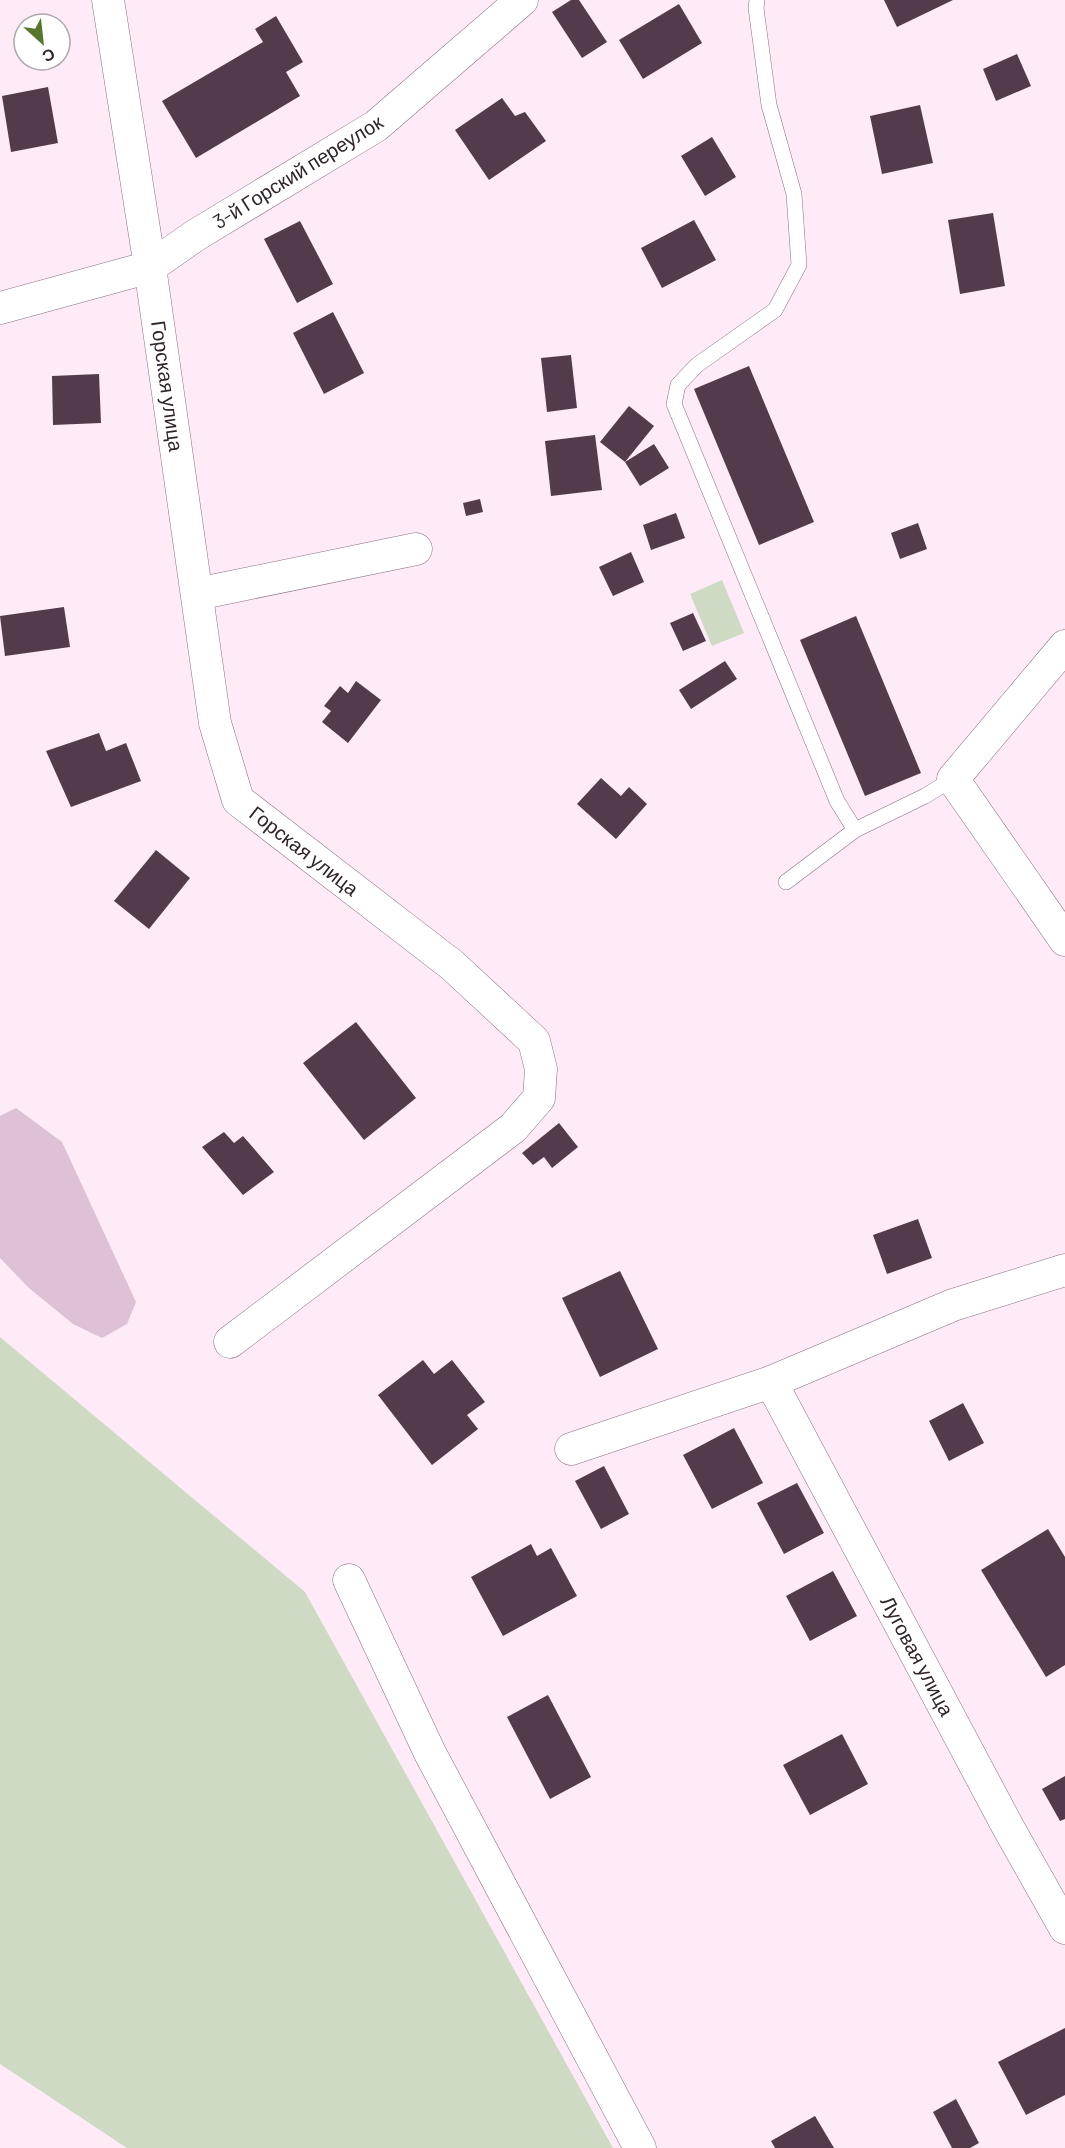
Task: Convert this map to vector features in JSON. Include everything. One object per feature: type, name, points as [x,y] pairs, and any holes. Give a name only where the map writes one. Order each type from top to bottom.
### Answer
[{"type":"street","name":"Горская улица","points":[[108,0],[150,267],[215,723],[238,800],[452,965],[534,1041],[541,1069],[540,1098],[513,1128],[230,1342]]},
{"type":"street","name":"3-й Горский переулок","points":[[0,308],[150,267],[196,235],[376,126],[522,0]]},
{"type":"street","points":[[197,594],[416,549]]},
{"type":"street","points":[[1065,646],[953,779],[1065,940]]},
{"type":"street","points":[[571,1449],[771,1382],[953,1305],[1065,1270]]},
{"type":"street","name":"Луговая улица","points":[[771,1382],[1002,1816],[1065,1928]]},
{"type":"street","points":[[349,1580],[430,1753],[640,2148]]},
{"type":"lane","points":[[758,0],[756,8],[769,105],[794,194],[799,265],[775,310],[697,365],[678,385],[674,405],[837,801],[855,830]]},
{"type":"lane","points":[[786,882],[855,830],[925,796],[953,779]]},
{"type":"green space","points":[[722,580],[744,633],[712,646],[690,594]]},
{"type":"green space","points":[[0,1337],[305,1592],[613,2148],[127,2148],[0,2064]]},
{"type":"shaded area","points":[[16,1108],[62,1142],[136,1302],[127,1324],[102,1338],[73,1324],[29,1288],[0,1258],[0,1116]]},
{"type":"building","points":[[571,0],[579,0],[607,42],[582,58],[552,12]]},
{"type":"building","points":[[884,0],[953,0],[897,27]]},
{"type":"building","points":[[679,4],[702,43],[643,79],[619,40]]},
{"type":"building","points":[[276,16],[303,62],[286,72],[300,96],[196,158],[162,101],[263,42],[255,29]]},
{"type":"building","points":[[1017,54],[1031,86],[996,101],[983,69]]},
{"type":"building","points":[[48,87],[58,143],[11,152],[2,96]]},
{"type":"building","points":[[502,98],[515,116],[525,112],[546,141],[489,180],[455,130]]},
{"type":"building","points":[[920,105],[933,163],[882,174],[870,116]]},
{"type":"building","points":[[712,137],[736,177],[705,196],[681,156]]},
{"type":"building","points":[[993,213],[1005,286],[960,294],[948,220]]},
{"type":"building","points":[[694,220],[716,260],[662,288],[641,248]]},
{"type":"building","points":[[300,221],[333,284],[297,303],[264,239]]},
{"type":"building","points":[[333,312],[364,373],[324,394],[293,333]]},
{"type":"building","points":[[571,355],[577,408],[547,412],[541,358]]},
{"type":"building","points":[[749,366],[814,522],[759,545],[694,389]]},
{"type":"building","points":[[99,374],[101,423],[53,425],[52,376]]},
{"type":"building","points":[[629,406],[654,426],[625,462],[600,442]]},
{"type":"building","points":[[595,435],[602,490],[551,496],[545,441]]},
{"type":"building","points":[[654,444],[669,468],[640,486],[625,462]]},
{"type":"building","points":[[480,499],[483,512],[466,516],[463,503]]},
{"type":"building","points":[[676,513],[685,538],[651,550],[643,525]]},
{"type":"building","points":[[918,523],[927,549],[900,559],[891,533]]},
{"type":"building","points":[[631,552],[644,582],[613,596],[599,567]]},
{"type":"building","points":[[64,607],[70,647],[5,656],[0,616]]},
{"type":"building","points":[[693,613],[706,641],[683,651],[670,623]]},
{"type":"building","points":[[856,616],[921,773],[865,796],[800,640]]},
{"type":"building","points":[[725,661],[737,679],[691,709],[679,690]]},
{"type":"building","points":[[356,681],[381,700],[348,743],[322,722],[331,711],[324,706],[340,686],[348,693]]},
{"type":"building","points":[[99,733],[106,751],[126,743],[141,781],[71,807],[46,751]]},
{"type":"building","points":[[601,778],[621,796],[629,787],[647,804],[616,839],[577,804]]},
{"type":"building","points":[[156,850],[190,878],[149,929],[114,901]]},
{"type":"building","points":[[356,1022],[416,1098],[364,1140],[303,1063]]},
{"type":"building","points":[[559,1123],[578,1147],[552,1168],[544,1157],[533,1165],[522,1153]]},
{"type":"building","points":[[224,1132],[234,1143],[243,1136],[274,1172],[243,1195],[202,1147]]},
{"type":"building","points":[[918,1219],[932,1258],[887,1274],[873,1235]]},
{"type":"building","points":[[620,1271],[658,1349],[600,1377],[562,1298]]},
{"type":"building","points":[[423,1360],[434,1374],[452,1360],[485,1402],[467,1415],[478,1429],[432,1465],[378,1395]]},
{"type":"building","points":[[963,1403],[984,1443],[949,1461],[929,1421]]},
{"type":"building","points":[[734,1428],[763,1483],[712,1509],[683,1455]]},
{"type":"building","points":[[604,1466],[629,1514],[601,1529],[575,1481]]},
{"type":"building","points":[[797,1483],[824,1533],[784,1554],[757,1503]]},
{"type":"building","points":[[1048,1529],[1065,1557],[1065,1665],[1046,1677],[981,1570]]},
{"type":"building","points":[[531,1544],[537,1556],[551,1548],[577,1596],[503,1636],[471,1577]]},
{"type":"building","points":[[833,1571],[857,1616],[810,1641],[786,1596]]},
{"type":"building","points":[[548,1695],[591,1777],[550,1799],[507,1717]]},
{"type":"building","points":[[842,1734],[868,1784],[810,1815],[783,1765]]},
{"type":"building","points":[[1065,1776],[1065,1819],[1060,1821],[1042,1789]]},
{"type":"building","points":[[1065,2028],[1065,2095],[1026,2115],[998,2062]]},
{"type":"building","points":[[956,2099],[979,2143],[970,2148],[952,2148],[933,2112]]},
{"type":"building","points":[[815,2116],[834,2148],[775,2148],[771,2141]]}]
